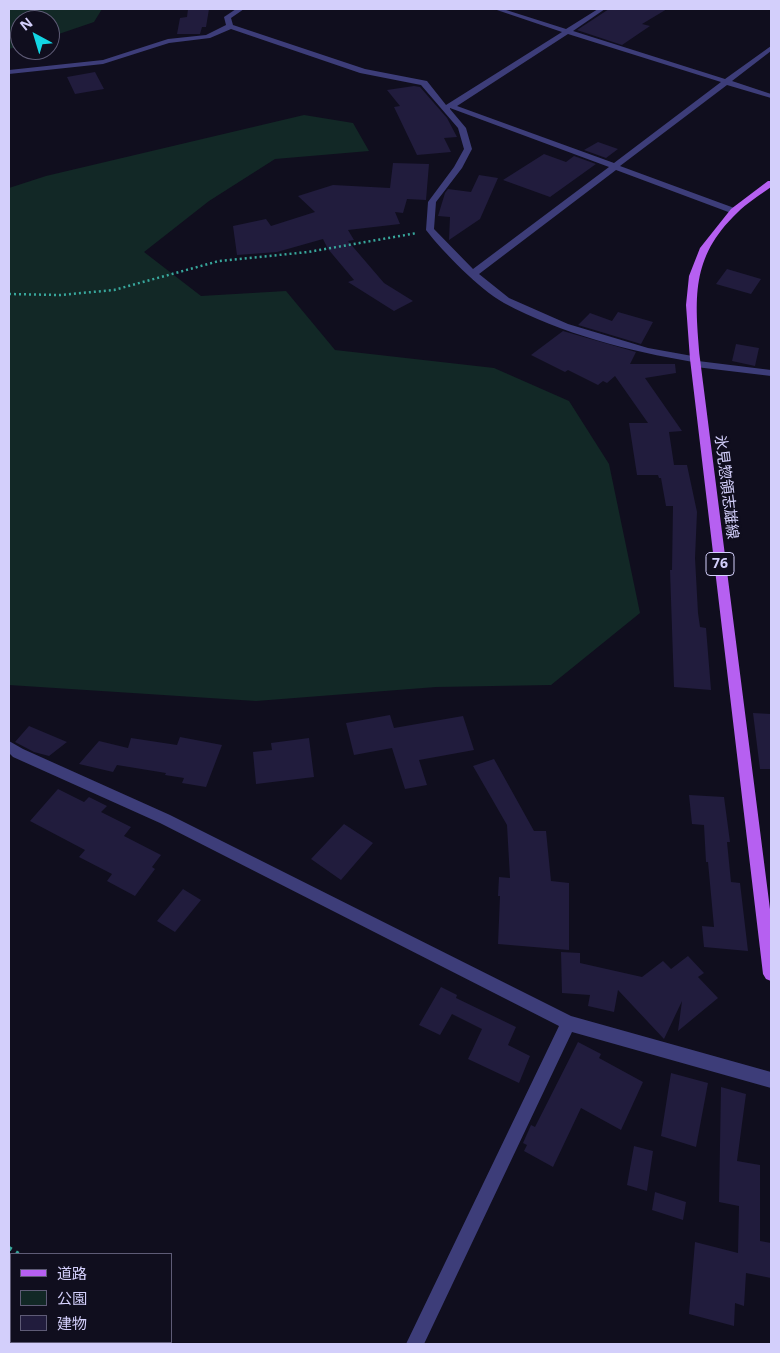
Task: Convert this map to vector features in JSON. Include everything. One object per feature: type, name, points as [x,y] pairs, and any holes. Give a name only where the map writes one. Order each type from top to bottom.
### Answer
[{"type":"main road","name":"氷見惣領志雄線","points":[[771,183],[734,211],[704,248],[694,276],[691,305],[695,362],[771,974]]},
{"type":"street","points":[[230,26],[227,17],[241,9]]},
{"type":"street","points":[[497,9],[771,96]]},
{"type":"street","points":[[449,107],[602,9]]},
{"type":"street","points":[[9,72],[87,65],[169,41],[204,39],[220,34],[230,26]]},
{"type":"street","points":[[230,26],[363,71],[424,83],[449,107],[462,128],[468,149],[458,168],[432,202],[430,230],[473,274],[506,300],[565,326],[647,352],[695,362],[771,373]]},
{"type":"street","points":[[473,274],[771,48]]},
{"type":"street","points":[[449,107],[734,211]]},
{"type":"street","points":[[12,752],[165,819],[568,1023],[771,1080]]},
{"type":"street","points":[[415,1344],[568,1023]]},
{"type":"path","points":[[9,294],[60,295],[114,290],[219,261],[308,252],[430,230]]},
{"type":"green space","points":[[9,9],[102,9],[94,22],[60,34],[60,10],[10,10],[9,49]]},
{"type":"green space","points":[[304,115],[353,123],[369,151],[275,159],[209,201],[144,252],[201,296],[286,291],[335,350],[494,368],[569,401],[609,464],[640,613],[551,685],[436,687],[256,701],[9,685],[9,188],[46,176]]},
{"type":"building","points":[[188,9],[209,9],[206,27],[202,27],[200,34],[177,34],[180,18],[187,17]]},
{"type":"building","points":[[609,9],[667,9],[642,24],[650,26],[622,45],[577,30]]},
{"type":"building","points":[[95,72],[104,89],[75,94],[67,77]]},
{"type":"building","points":[[414,86],[420,87],[447,118],[457,137],[444,138],[451,152],[417,155],[394,107],[400,106],[387,90]]},
{"type":"building","points":[[598,142],[618,149],[606,158],[584,150]]},
{"type":"building","points":[[544,154],[566,162],[574,156],[596,164],[550,197],[503,180]]},
{"type":"building","points":[[393,163],[429,164],[426,200],[407,199],[403,213],[395,212],[400,224],[348,230],[354,240],[348,241],[384,283],[413,301],[394,311],[348,282],[354,280],[328,249],[323,239],[277,252],[237,255],[233,226],[266,219],[271,226],[315,212],[298,196],[333,185],[390,188]]},
{"type":"building","points":[[479,175],[498,178],[480,219],[449,240],[450,217],[438,216],[445,193],[448,189],[471,192]]},
{"type":"building","points":[[727,269],[761,279],[751,294],[716,284]]},
{"type":"building","points":[[618,312],[653,322],[641,344],[578,325],[590,313],[612,321]]},
{"type":"building","points":[[563,331],[636,352],[630,364],[675,364],[676,373],[645,378],[682,431],[669,432],[674,465],[687,465],[697,512],[695,558],[698,613],[700,627],[706,628],[711,690],[674,687],[670,570],[672,570],[673,506],[666,506],[661,478],[658,475],[637,475],[629,423],[648,423],[615,376],[607,383],[603,381],[598,385],[568,370],[565,372],[531,355]]},
{"type":"building","points":[[736,344],[759,348],[755,366],[732,361]]},
{"type":"building","points":[[753,713],[771,714],[771,769],[760,769]]},
{"type":"building","points":[[390,715],[394,728],[463,716],[474,750],[419,760],[427,785],[405,789],[392,748],[354,755],[346,723]]},
{"type":"building","points":[[29,726],[67,742],[49,756],[34,752],[15,742]]},
{"type":"building","points":[[180,737],[222,745],[206,787],[182,783],[184,778],[165,775],[166,773],[117,765],[113,772],[79,764],[99,741],[128,748],[131,738],[177,745]]},
{"type":"building","points":[[309,738],[314,777],[256,784],[253,752],[272,750],[271,743]]},
{"type":"building","points":[[494,759],[534,831],[546,831],[551,881],[569,883],[569,950],[498,944],[499,877],[510,878],[507,825],[473,766]]},
{"type":"building","points":[[58,789],[84,802],[89,797],[107,806],[101,812],[131,827],[124,836],[161,855],[152,867],[155,869],[135,896],[107,881],[112,874],[79,857],[85,850],[30,821]]},
{"type":"building","points":[[689,795],[724,797],[730,842],[727,842],[731,882],[740,883],[748,951],[704,947],[702,926],[714,927],[708,862],[706,862],[704,825],[692,824]]},
{"type":"building","points":[[344,824],[373,843],[341,880],[311,859]]},
{"type":"building","points":[[183,889],[201,900],[175,932],[157,921]]},
{"type":"building","points":[[561,952],[580,953],[580,963],[642,977],[663,961],[671,969],[688,956],[704,973],[698,977],[718,998],[678,1031],[682,1001],[664,1039],[618,990],[614,1012],[588,1006],[590,995],[562,993]]},
{"type":"building","points":[[441,987],[457,995],[456,998],[516,1027],[508,1045],[530,1056],[519,1083],[468,1059],[482,1029],[452,1014],[440,1035],[419,1025]]},
{"type":"building","points":[[578,1042],[601,1054],[599,1058],[643,1082],[621,1130],[581,1108],[553,1167],[524,1151],[527,1145],[523,1143],[531,1125],[535,1127]]},
{"type":"building","points":[[671,1073],[708,1083],[696,1147],[661,1136]]},
{"type":"building","points":[[721,1087],[746,1094],[737,1161],[760,1165],[760,1241],[771,1243],[771,1278],[746,1273],[744,1306],[735,1303],[734,1326],[689,1314],[695,1242],[738,1253],[739,1206],[719,1202]]},
{"type":"building","points":[[634,1146],[653,1151],[647,1191],[627,1185]]},
{"type":"building","points":[[655,1192],[686,1202],[683,1220],[652,1210]]}]
